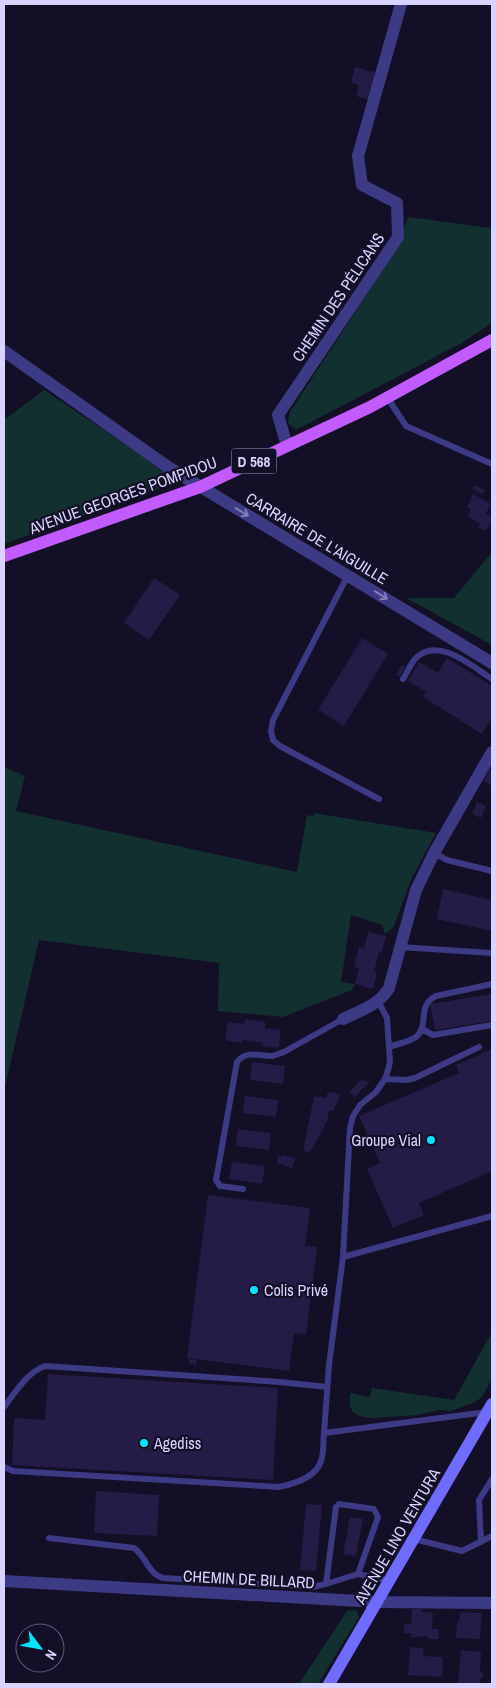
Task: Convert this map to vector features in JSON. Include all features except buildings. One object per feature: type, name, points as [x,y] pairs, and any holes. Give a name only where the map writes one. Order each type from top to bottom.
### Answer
[{"type":"main road","name":"AVENUE GEORGES POMPIDOU","points":[[4,556],[200,487],[387,397],[492,340]]},
{"type":"main road","name":"AVENUE LINO VENTURA","points":[[329,1684],[490,1408]]},
{"type":"street","name":"CHEMIN DES PÉLICANS","points":[[287,446],[278,416],[398,237],[397,203],[362,185],[358,156],[401,4]]},
{"type":"street","name":"CARRAIRE DE L'AIGUILLE","points":[[4,352],[168,467],[492,663]]},
{"type":"street","points":[[343,1019],[378,1001],[389,988],[416,890],[434,853],[492,752]]},
{"type":"street","name":"CHEMIN DE BILLARD","points":[[4,1581],[377,1602],[492,1603]]},
{"type":"lane","points":[[387,397],[406,426],[492,464]]},
{"type":"lane","points":[[348,575],[273,720],[271,731],[273,740],[280,746],[378,799]]},
{"type":"lane","points":[[403,679],[415,660],[423,653],[440,649],[450,653],[492,679]]},
{"type":"lane","points":[[473,667],[480,656]]},
{"type":"lane","points":[[434,853],[447,860],[492,871]]},
{"type":"lane","points":[[400,947],[492,953]]},
{"type":"lane","points":[[389,1047],[417,1036],[422,1028],[425,1006],[429,999],[492,984]]},
{"type":"lane","points":[[4,1467],[13,1471],[280,1486],[292,1484],[314,1472],[321,1462],[327,1387],[343,1256],[350,1128],[353,1116],[360,1105],[376,1092],[385,1079],[390,1062],[388,1018],[378,1001]]},
{"type":"lane","points":[[243,1189],[220,1186],[216,1180],[237,1062],[246,1055],[274,1056],[284,1052],[343,1019]]},
{"type":"lane","points":[[422,1028],[433,1035],[492,1025]]},
{"type":"lane","points":[[385,1079],[406,1080],[415,1078],[479,1048]]},
{"type":"lane","points":[[343,1256],[492,1216]]},
{"type":"lane","points":[[4,1407],[30,1375],[38,1368],[45,1366],[327,1387]]},
{"type":"lane","points":[[324,1433],[490,1408]]},
{"type":"lane","points":[[481,1542],[479,1500],[492,1479]]},
{"type":"lane","points":[[326,1584],[336,1508],[339,1504],[374,1509],[378,1517],[358,1574]]},
{"type":"lane","points":[[414,1539],[462,1551],[492,1536]]},
{"type":"lane","points":[[49,1538],[134,1548],[140,1552],[152,1572],[158,1577],[163,1578],[312,1587],[358,1574],[390,1580]]},
{"type":"green space","points":[[408,217],[492,228],[492,323],[460,344],[296,430],[288,423],[290,412],[397,248]]},
{"type":"green space","points":[[44,390],[166,471],[170,478],[161,488],[4,544],[4,420]]},
{"type":"green space","points":[[492,552],[492,645],[406,598],[454,598]]},
{"type":"green space","points":[[4,767],[25,776],[16,811],[297,872],[307,815],[313,816],[314,813],[436,833],[411,880],[393,928],[385,934],[382,925],[351,915],[341,982],[355,984],[352,990],[283,1017],[218,1011],[219,963],[39,940],[4,1091]]},
{"type":"green space","points":[[492,1332],[492,1379],[482,1397],[475,1402],[451,1411],[440,1410],[418,1415],[371,1418],[359,1416],[352,1411],[350,1393],[370,1397],[372,1388],[454,1400]]},
{"type":"green space","points":[[357,1610],[359,1617],[318,1684],[299,1684],[347,1611]]},
{"type":"place","name":"Groupe Vial","points":[[431,1140]]},
{"type":"place","name":"Colis Privé","points":[[254,1290]]},
{"type":"place","name":"Agediss","points":[[144,1443]]}]
